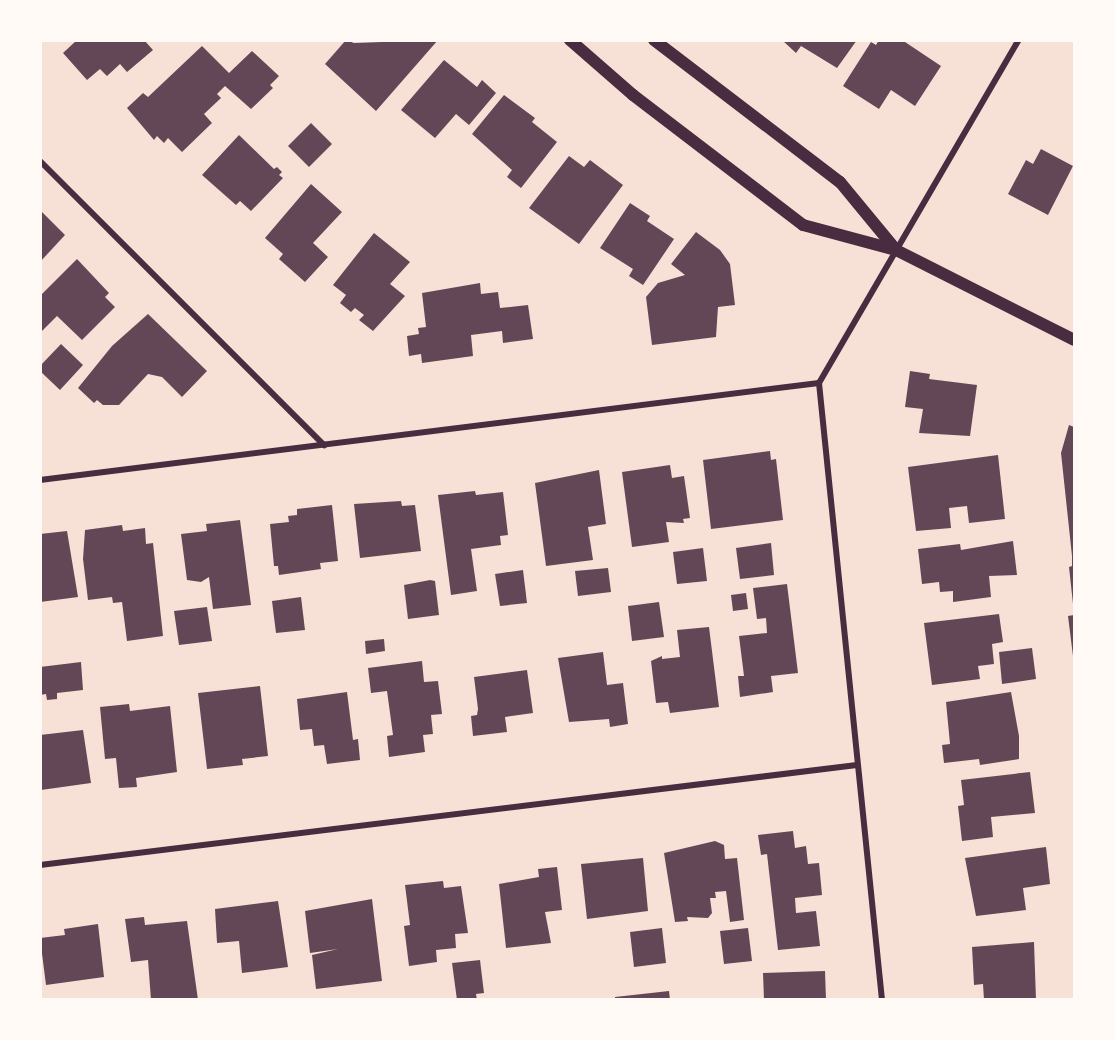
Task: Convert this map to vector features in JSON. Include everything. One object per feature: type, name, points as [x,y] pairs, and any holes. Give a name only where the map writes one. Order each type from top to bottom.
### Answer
[{"type":"main road","points":[[570,40],[633,95],[803,225],[896,250],[1074,340]]},
{"type":"main road","points":[[654,40],[840,182],[896,250]]},
{"type":"street","points":[[882,999],[819,383],[1019,40]]},
{"type":"street","points":[[40,161],[324,445]]},
{"type":"street","points":[[40,480],[819,383]]},
{"type":"street","points":[[40,865],[857,765]]},
{"type":"building","points":[[77,40],[144,40],[153,50],[127,72],[120,64],[107,76],[100,69],[87,80],[63,53]]},
{"type":"building","points":[[346,40],[354,43],[438,40],[376,111],[325,64]]},
{"type":"building","points":[[782,40],[857,40],[837,68],[801,46],[796,53]]},
{"type":"building","points":[[879,40],[902,40],[941,66],[915,106],[891,90],[879,109],[843,86],[871,42],[876,45]]},
{"type":"building","points":[[202,46],[229,73],[252,51],[279,76],[270,85],[273,88],[251,109],[225,86],[217,94],[221,98],[204,114],[212,123],[182,152],[168,138],[164,143],[157,136],[154,140],[127,108],[143,93],[148,97]]},
{"type":"building","points":[[444,60],[477,87],[482,80],[496,93],[469,125],[456,114],[435,138],[401,110]]},
{"type":"building","points":[[504,95],[535,118],[532,122],[557,142],[521,188],[507,177],[512,170],[472,134]]},
{"type":"building","points":[[311,123],[332,144],[309,167],[288,146]]},
{"type":"building","points":[[239,135],[274,169],[277,167],[282,172],[279,175],[283,178],[251,211],[240,201],[236,205],[202,175]]},
{"type":"building","points":[[1041,149],[1073,166],[1048,215],[1008,194],[1026,160],[1033,164]]},
{"type":"building","points":[[569,156],[584,167],[590,160],[623,185],[579,244],[529,208]]},
{"type":"building","points":[[311,184],[342,212],[313,243],[328,257],[305,282],[279,259],[283,254],[265,238]]},
{"type":"building","points":[[630,203],[650,216],[647,221],[674,239],[643,285],[629,276],[633,269],[600,248]]},
{"type":"building","points":[[40,210],[65,235],[40,262]]},
{"type":"building","points":[[696,232],[720,250],[730,264],[735,305],[718,307],[716,337],[652,345],[646,297],[658,283],[685,275],[671,264]]},
{"type":"building","points":[[374,233],[410,262],[390,284],[405,296],[373,331],[359,320],[364,315],[355,308],[351,312],[340,303],[346,295],[333,285]]},
{"type":"building","points":[[77,259],[109,293],[105,297],[115,307],[82,340],[57,316],[40,333],[40,296]]},
{"type":"building","points":[[480,283],[481,294],[498,292],[500,308],[528,305],[533,339],[503,343],[502,331],[471,335],[473,356],[422,363],[421,354],[409,356],[407,336],[419,334],[418,328],[426,327],[422,293]]},
{"type":"building","points":[[148,314],[207,371],[182,397],[162,377],[148,374],[119,405],[103,405],[97,400],[94,403],[78,388],[112,346]]},
{"type":"building","points":[[61,344],[83,365],[60,390],[40,371],[40,366]]},
{"type":"building","points":[[910,371],[930,374],[929,379],[977,385],[970,436],[919,433],[923,409],[905,407]]},
{"type":"building","points":[[1069,425],[1074,427],[1073,604],[1069,567],[1072,566],[1072,556],[1061,453]]},
{"type":"building","points":[[770,451],[771,460],[776,459],[783,520],[711,529],[703,460]]},
{"type":"building","points":[[998,455],[1005,519],[969,523],[967,506],[949,508],[951,528],[916,531],[908,467]]},
{"type":"building","points":[[670,465],[672,478],[684,476],[690,518],[683,519],[684,523],[666,522],[669,542],[632,547],[622,472]]},
{"type":"building","points":[[599,470],[606,524],[588,527],[593,560],[546,566],[535,483]]},
{"type":"building","points":[[475,491],[476,495],[503,492],[508,535],[500,536],[501,545],[471,549],[477,591],[451,595],[438,495]]},
{"type":"building","points":[[401,501],[402,506],[415,505],[421,551],[360,558],[354,504]]},
{"type":"building","points":[[332,505],[338,561],[320,563],[321,569],[279,575],[278,566],[274,566],[270,524],[289,522],[288,516],[297,515],[297,509]]},
{"type":"building","points":[[240,520],[251,605],[213,609],[209,577],[201,582],[187,580],[181,534],[207,531],[206,524]]},
{"type":"building","points":[[122,525],[123,531],[145,528],[146,544],[153,543],[163,636],[127,641],[122,602],[113,603],[112,597],[88,600],[83,559],[85,530]]},
{"type":"building","points":[[67,531],[78,597],[40,602],[40,534]]},
{"type":"building","points":[[1013,541],[1017,575],[989,576],[991,597],[953,602],[953,591],[940,592],[939,582],[922,584],[918,549],[960,544],[961,550]]},
{"type":"building","points":[[771,543],[774,575],[740,579],[736,548]]},
{"type":"building","points":[[703,548],[707,581],[677,584],[673,552]]},
{"type":"building","points":[[608,568],[611,592],[578,596],[575,571]]},
{"type":"building","points":[[523,570],[527,603],[500,606],[495,574]]},
{"type":"building","points":[[435,581],[439,615],[408,619],[404,585]]},
{"type":"building","points":[[787,584],[798,673],[771,676],[773,692],[740,697],[738,676],[744,676],[739,636],[767,633],[766,618],[757,619],[753,588]]},
{"type":"building","points":[[746,593],[748,609],[733,611],[731,595]]},
{"type":"building","points":[[301,597],[305,630],[276,633],[272,601]]},
{"type":"building","points":[[659,602],[664,637],[632,641],[628,606]]},
{"type":"building","points":[[207,607],[212,641],[179,645],[174,611]]},
{"type":"building","points":[[999,614],[1003,642],[992,644],[994,664],[978,666],[980,679],[932,685],[924,623]]},
{"type":"building","points":[[1074,615],[1074,656],[1073,656],[1068,616]]},
{"type":"building","points":[[709,627],[719,707],[670,713],[668,702],[656,703],[651,661],[662,656],[662,659],[680,657],[677,630]]},
{"type":"building","points":[[384,639],[385,651],[366,654],[365,641]]},
{"type":"building","points":[[1032,648],[1036,679],[1002,684],[999,652]]},
{"type":"building","points":[[603,652],[607,685],[623,683],[628,724],[610,727],[609,719],[569,722],[558,658]]},
{"type":"building","points":[[422,661],[424,682],[438,681],[442,714],[431,715],[433,734],[423,735],[425,752],[389,757],[387,736],[393,735],[387,691],[371,693],[368,668]]},
{"type":"building","points":[[81,662],[83,690],[57,693],[57,699],[47,700],[46,694],[40,695],[40,667]]},
{"type":"building","points":[[527,670],[533,713],[505,717],[507,732],[473,736],[471,716],[477,715],[478,709],[474,677]]},
{"type":"building","points":[[260,686],[268,756],[242,759],[243,765],[207,769],[198,693]]},
{"type":"building","points":[[347,692],[353,740],[358,739],[360,760],[327,764],[324,745],[314,746],[312,729],[300,730],[297,699]]},
{"type":"building","points":[[1011,692],[1019,736],[1019,759],[980,765],[979,759],[944,763],[942,745],[950,744],[946,702]]},
{"type":"building","points":[[129,704],[130,711],[170,706],[177,772],[136,778],[137,787],[119,788],[116,758],[105,759],[100,707]]},
{"type":"building","points":[[83,730],[91,783],[41,790],[40,735]]},
{"type":"building","points":[[1030,772],[1035,813],[991,817],[993,837],[962,841],[958,806],[964,805],[961,780]]},
{"type":"building","points":[[793,831],[795,848],[806,846],[808,864],[819,863],[822,895],[795,898],[796,913],[816,911],[820,946],[778,950],[767,854],[761,855],[758,835]]},
{"type":"building","points":[[715,841],[724,845],[725,859],[737,858],[744,920],[730,922],[726,891],[715,892],[716,898],[710,898],[712,913],[708,918],[687,917],[688,921],[675,922],[664,853]]},
{"type":"building","points":[[1046,847],[1050,884],[1023,888],[1026,910],[976,916],[965,858]]},
{"type":"building","points":[[643,858],[648,911],[587,919],[581,864]]},
{"type":"building","points":[[557,867],[562,910],[545,912],[551,943],[506,948],[499,884],[539,877],[538,869]]},
{"type":"building","points":[[443,881],[444,888],[461,886],[468,933],[455,934],[456,948],[436,950],[437,962],[409,966],[404,926],[410,925],[405,885]]},
{"type":"building","points":[[372,899],[382,981],[316,989],[312,955],[338,949],[310,953],[305,911]]},
{"type":"building","points":[[278,901],[288,967],[242,973],[239,941],[217,943],[215,909]]},
{"type":"building","points":[[144,917],[145,925],[187,921],[198,1000],[151,1000],[148,960],[131,962],[125,919]]},
{"type":"building","points":[[98,924],[104,977],[46,985],[40,938],[65,935],[64,929]]},
{"type":"building","points":[[662,928],[666,963],[634,967],[630,932]]},
{"type":"building","points":[[748,928],[752,961],[724,964],[720,931]]},
{"type":"building","points":[[1034,942],[1036,1000],[984,1000],[983,984],[974,985],[972,947]]},
{"type":"building","points":[[480,960],[484,993],[476,994],[477,1000],[457,1000],[452,963]]},
{"type":"building","points":[[825,971],[826,1000],[764,1000],[763,973]]},
{"type":"building","points":[[669,991],[670,1000],[615,1000],[615,997]]}]
